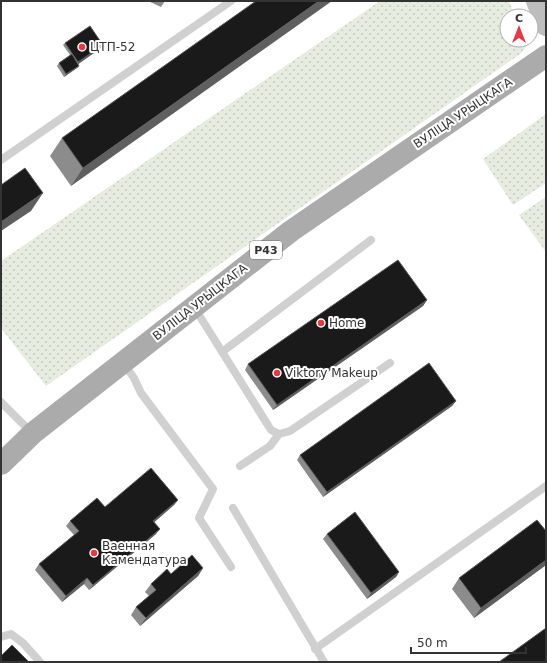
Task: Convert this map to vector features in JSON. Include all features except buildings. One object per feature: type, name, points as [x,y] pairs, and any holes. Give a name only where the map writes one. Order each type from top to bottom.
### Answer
[{"type":"main road","points":[[536,1],[546,25]]},
{"type":"main road","name":"ВУЛІЦА УРЫЦКАГА","points":[[1,464],[33,433],[291,231],[546,56]]},
{"type":"lane","points":[[1,160],[231,1]]},
{"type":"lane","points":[[222,352],[372,240]]},
{"type":"lane","points":[[194,306],[271,430],[279,434]]},
{"type":"lane","points":[[123,362],[134,378],[141,393],[213,489],[199,518],[230,567]]},
{"type":"lane","points":[[240,466],[270,446],[279,434],[290,431],[390,363]]},
{"type":"lane","points":[[1,402],[33,433]]},
{"type":"lane","points":[[316,649],[546,486]]},
{"type":"lane","points":[[233,508],[324,662]]},
{"type":"lane","points":[[1,637],[11,634],[23,643],[40,662]]},
{"type":"shaded area","points":[[380,1],[509,1],[512,8],[499,8],[499,48],[525,48],[520,54],[46,386],[1,328],[1,261]]},
{"type":"shaded area","points":[[546,114],[546,183],[513,205],[483,159]]},
{"type":"shaded area","points":[[546,197],[546,252],[519,215]]},
{"type":"place","name":"ЦТП-52","points":[[82,47]]},
{"type":"place","name":"Home","points":[[321,323]]},
{"type":"place","name":"Viktory Makeup","points":[[277,373]]},
{"type":"place","name":"Ваенная Камендатура","points":[[94,553]]}]
